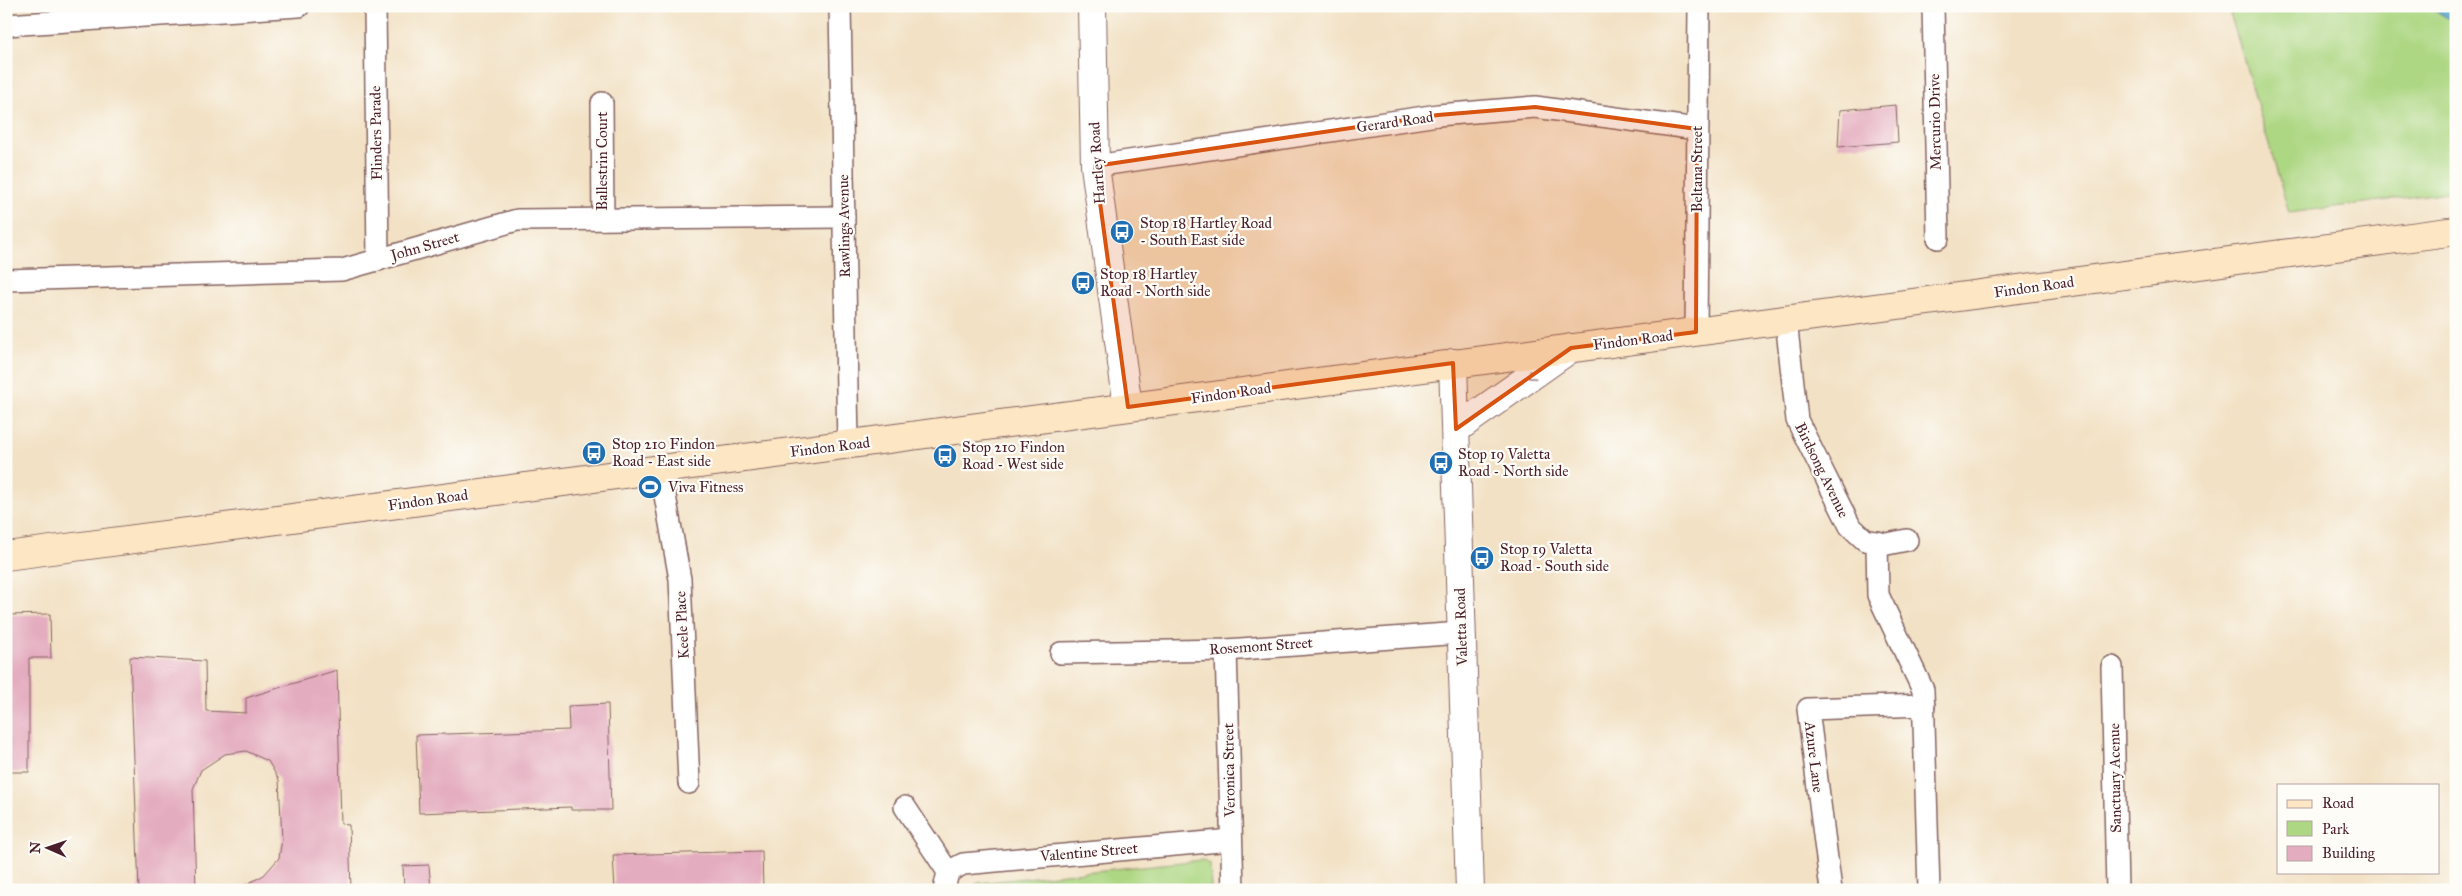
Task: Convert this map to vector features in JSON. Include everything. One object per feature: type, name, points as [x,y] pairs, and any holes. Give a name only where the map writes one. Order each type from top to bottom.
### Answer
[{"type":"main road","name":"Findon Road","points":[[6,556],[132,541],[660,468],[848,445],[2456,230]]},
{"type":"street","points":[[6,25],[299,6]]},
{"type":"street","name":"Flinders Parade","points":[[375,6],[378,260]]},
{"type":"street","name":"Rawlings Avenue","points":[[840,6],[848,445]]},
{"type":"street","name":"Hartley Road","points":[[1092,6],[1095,166],[1128,407]]},
{"type":"street","name":"Beltana Street","points":[[1696,332],[1699,6]]},
{"type":"street","name":"Mercurio Drive","points":[[1933,6],[1938,238]]},
{"type":"street","name":"Ballestrin Court","points":[[602,103],[603,219]]},
{"type":"street","name":"Gerard Road","points":[[1095,166],[1438,115],[1535,107],[1697,129]]},
{"type":"street","name":"John Street","points":[[6,280],[342,270],[517,220],[844,217]]},
{"type":"street","name":"Birdsong Avenue","points":[[1786,320],[1797,420],[1850,526],[1866,540],[1887,544],[1907,540]]},
{"type":"street","points":[[1456,429],[1571,348]]},
{"type":"street","name":"Valetta Road","points":[[1453,363],[1470,890]]},
{"type":"street","name":"Keele Place","points":[[660,468],[680,579],[689,783]]},
{"type":"street","points":[[1877,542],[1878,595],[1923,690],[1929,890]]},
{"type":"street","name":"Rosemont Street","points":[[1061,653],[1226,650],[1461,633]]},
{"type":"street","name":"Veronica Street","points":[[1226,650],[1233,890]]},
{"type":"street","name":"Sanctuary Acenue","points":[[2112,667],[2117,890]]},
{"type":"street","name":"Azure Lane","points":[[1831,890],[1808,709],[1924,705]]},
{"type":"street","points":[[905,807],[946,881]]},
{"type":"street","name":"Valentine Street","points":[[946,881],[963,864],[1231,840]]},
{"type":"highlighted area","points":[[1535,107],[1697,129],[1696,332],[1571,348],[1456,429],[1453,363],[1128,407],[1095,166],[1438,115]]},
{"type":"green space","points":[[2228,6],[2456,6],[2456,191],[2289,213]]},
{"type":"green space","points":[[1202,860],[1210,864],[1211,890],[970,890],[977,883]]},
{"type":"water","points":[[2456,6],[2456,23],[2429,7]]},
{"type":"building","points":[[1896,105],[1898,142],[1838,147],[1840,110]]},
{"type":"building","points":[[50,614],[51,658],[29,658],[29,772],[6,772],[6,615]]},
{"type":"building","points":[[130,657],[205,661],[206,711],[246,713],[246,698],[337,670],[341,824],[349,825],[351,890],[236,890],[264,875],[279,858],[282,839],[279,780],[268,761],[246,751],[225,754],[201,770],[193,789],[196,890],[139,890]]},
{"type":"building","points":[[608,704],[611,810],[571,810],[571,807],[419,813],[416,735],[569,730],[568,706]]},
{"type":"building","points":[[762,851],[763,890],[615,890],[613,855]]},
{"type":"building","points":[[429,865],[431,890],[404,890],[403,866]]},
{"type":"place","name":"Stop 18 Hartley Road - South East side","points":[[1122,232]]},
{"type":"place","name":"Stop 18 Hartley Road - North side","points":[[1083,283]]},
{"type":"place","name":"Stop 210 Findon Road - East side","points":[[594,453]]},
{"type":"place","name":"Stop 210 Findon Road - West side","points":[[945,456]]},
{"type":"place","name":"Stop 19 Valetta Road - North side","points":[[1441,463]]},
{"type":"place","name":"Viva Fitness","points":[[650,487]]},
{"type":"place","name":"Stop 19 Valetta Road - South side","points":[[1482,558]]}]
